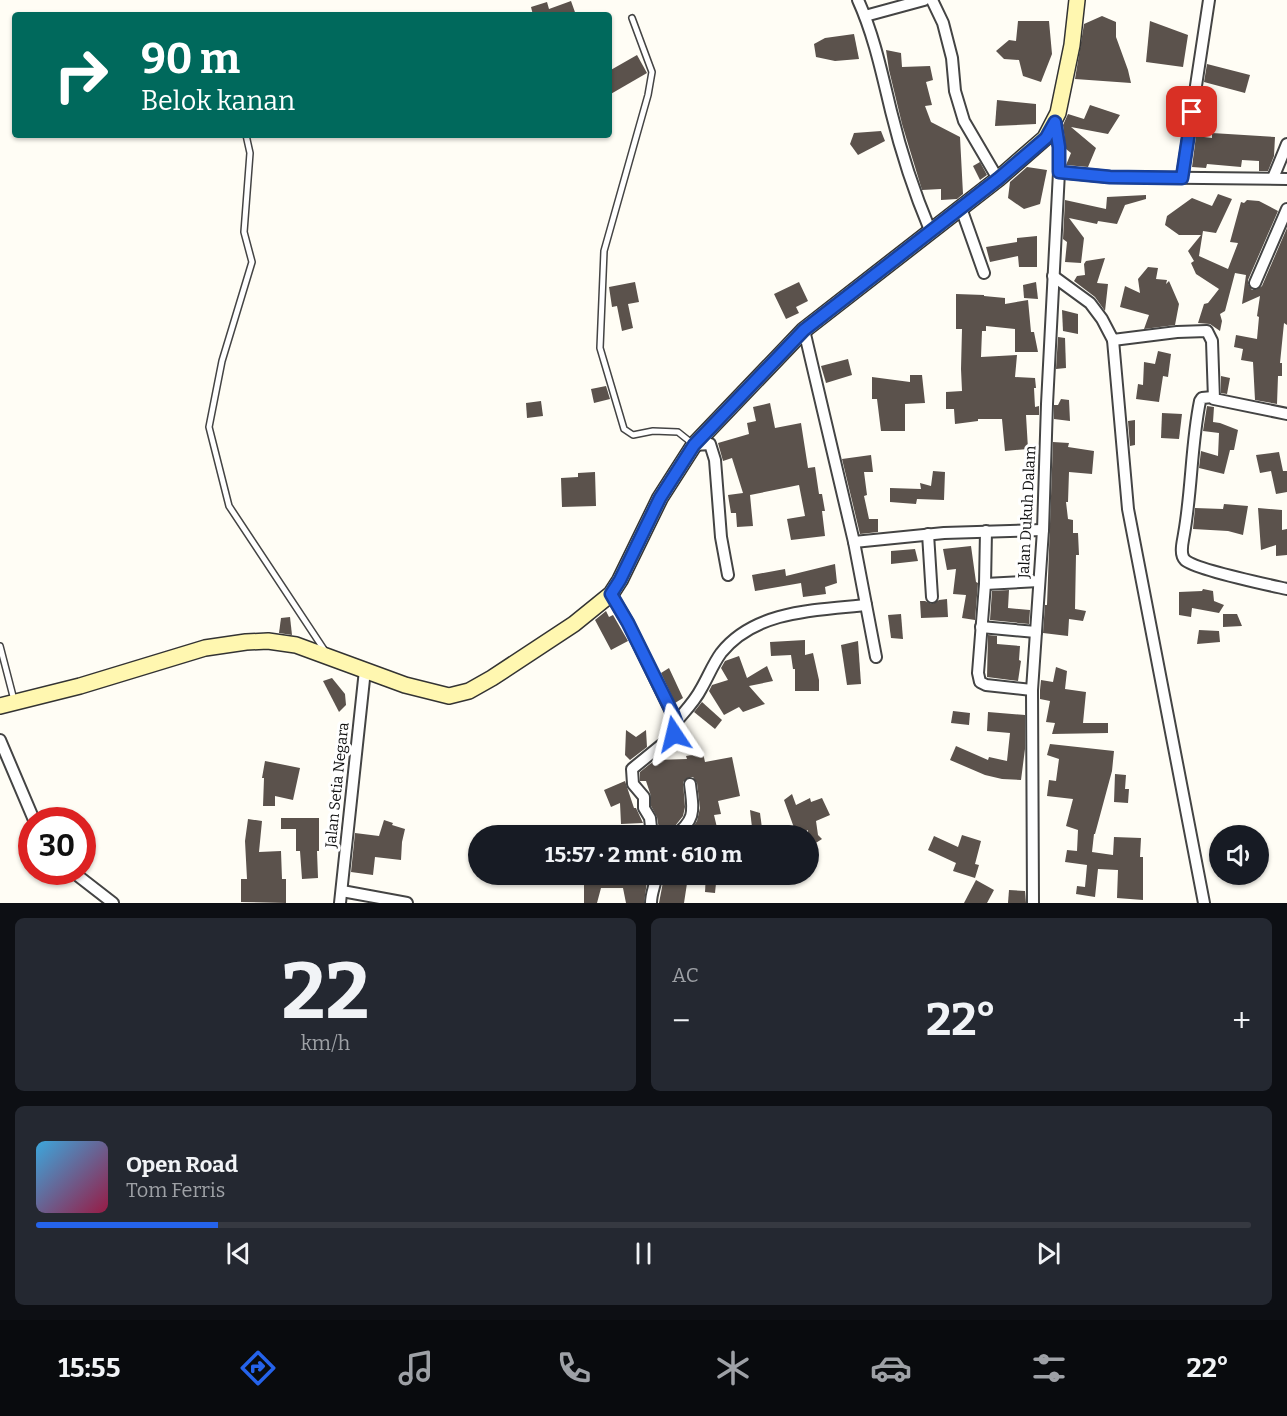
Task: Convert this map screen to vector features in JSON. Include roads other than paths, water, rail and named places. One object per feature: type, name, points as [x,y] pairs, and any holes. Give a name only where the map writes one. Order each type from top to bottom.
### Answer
[{"type":"street","points":[[858,0],[865,16],[914,189],[930,230]]},
{"type":"street","points":[[865,16],[924,0]]},
{"type":"street","points":[[932,0],[943,23],[949,46],[955,91],[964,121],[998,179]]},
{"type":"street","points":[[7,704],[80,686],[167,658],[224,645],[268,641],[296,645],[431,693],[449,696],[469,691],[492,678],[574,624],[611,594],[660,498],[694,445],[804,330],[998,179],[1046,138],[1055,122],[1071,45],[1077,0]]},
{"type":"street","points":[[1182,178],[1209,0]]},
{"type":"street","name":"Jalan Dukuh Dalam","points":[[1033,903],[1032,690],[1043,530],[1059,172],[1059,147],[1055,122]]},
{"type":"street","points":[[1273,178],[1287,144]]},
{"type":"street","points":[[1059,172],[1110,177],[1287,178]]},
{"type":"street","points":[[961,208],[984,273]]},
{"type":"street","points":[[1255,283],[1287,209]]},
{"type":"street","points":[[1053,276],[1090,303],[1113,340],[1128,509],[1204,903]]},
{"type":"street","points":[[804,330],[854,542],[876,657]]},
{"type":"street","points":[[1113,340],[1207,331],[1212,341],[1213,397]]},
{"type":"street","points":[[1287,414],[1216,400],[1213,397],[1202,398],[1193,436],[1190,502],[1182,547],[1186,561],[1204,568],[1287,589]]},
{"type":"street","points":[[694,445],[710,444],[715,460],[719,521],[728,575]]},
{"type":"street","points":[[854,542],[927,534],[1043,530]]},
{"type":"street","points":[[986,531],[985,584],[978,673],[980,682],[986,685],[1032,690]]},
{"type":"street","points":[[927,534],[932,597]]},
{"type":"street","points":[[985,584],[1039,581]]},
{"type":"street","points":[[611,594],[628,623],[676,722]]},
{"type":"street","points":[[651,825],[644,808],[644,797],[633,784],[632,769],[674,734],[676,722],[694,700],[722,652],[737,636],[756,625],[779,617],[866,605]]},
{"type":"street","points":[[981,627],[1036,632]]},
{"type":"street","name":"Jalan Setia Negara","points":[[340,903],[365,670]]},
{"type":"street","points":[[0,740],[28,807]]},
{"type":"street","points":[[688,825],[691,818],[690,784]]},
{"type":"street","points":[[90,885],[113,903]]},
{"type":"street","points":[[651,903],[651,892],[654,885]]},
{"type":"street","points":[[342,891],[407,903]]},
{"type":"lane","points":[[632,18],[652,72],[648,94],[604,250],[600,348],[624,429],[633,435],[653,431],[678,432],[694,445]]},
{"type":"lane","points":[[247,138],[250,153],[244,232],[252,262],[222,361],[209,427],[229,506],[327,655]]},
{"type":"lane","points":[[0,646],[7,704]]}]
